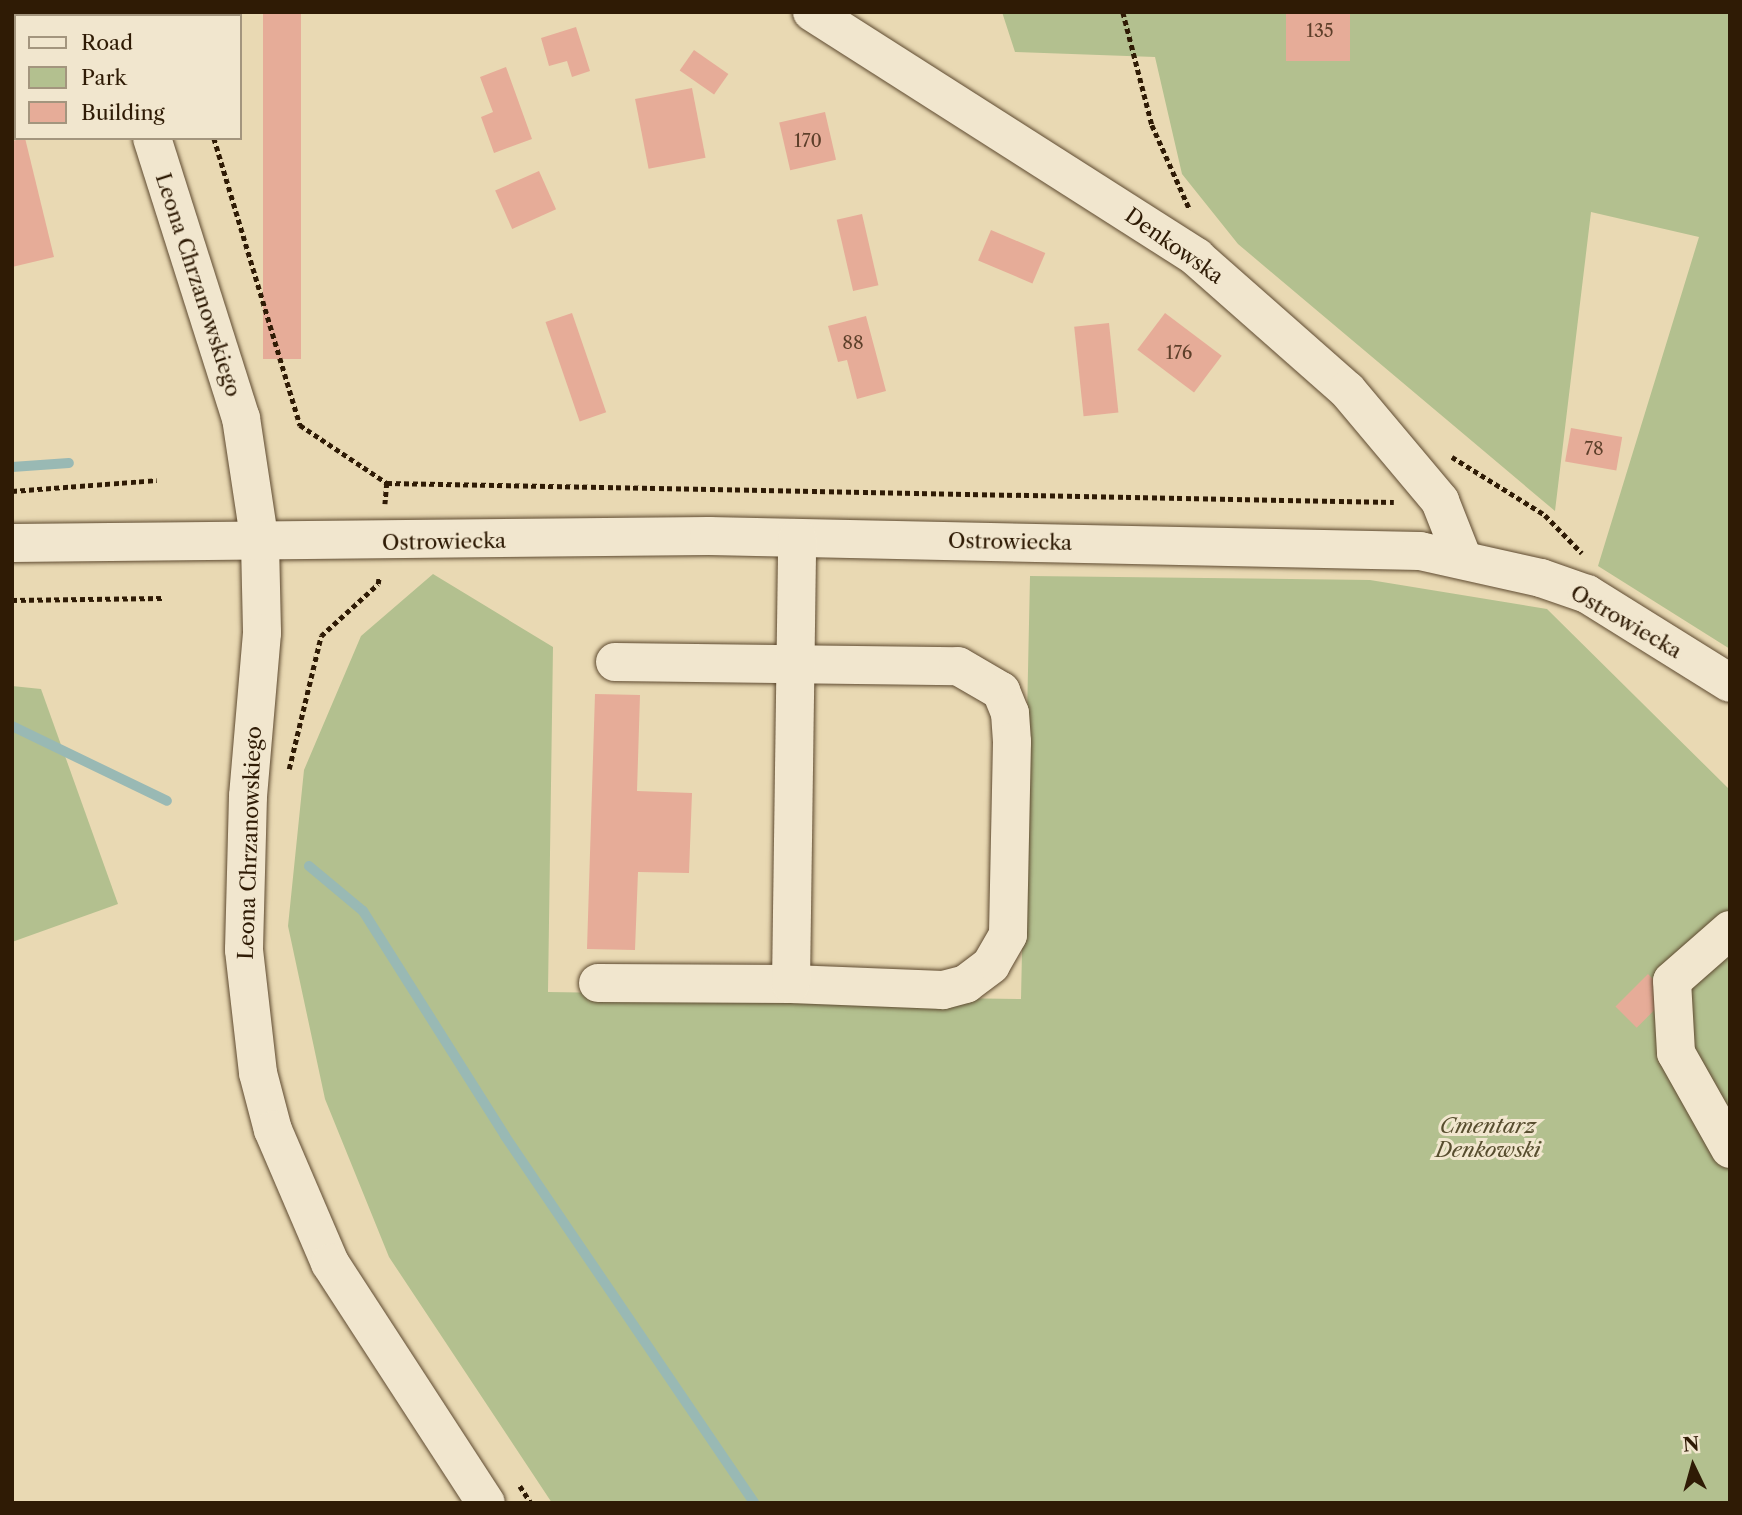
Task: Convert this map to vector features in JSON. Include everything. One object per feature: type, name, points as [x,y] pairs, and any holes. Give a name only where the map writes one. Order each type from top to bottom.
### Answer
[{"type":"street","name":"Denkowska","points":[[812,12],[1196,257],[1347,390],[1440,501],[1457,544]]},
{"type":"street","name":"Leona Chrzanowskiego","points":[[153,140],[241,418],[260,543],[262,633],[248,796],[244,950],[258,1073],[273,1130],[330,1263],[486,1503]]},
{"type":"street","name":"Ostrowiecka","points":[[12,542],[161,537],[260,543],[797,538],[1333,548],[1457,544],[1587,594],[1730,683]]},
{"type":"street","points":[[791,984],[797,538]]},
{"type":"street","points":[[598,983],[791,984],[943,990],[966,984],[991,965],[1008,935],[1012,742],[1010,713],[1001,691],[958,666],[794,667],[615,662]]},
{"type":"street","points":[[1730,930],[1672,981],[1676,1053],[1730,1149]]},
{"type":"path","points":[[1124,12],[1152,125],[1191,211],[1196,257]]},
{"type":"path","points":[[215,140],[300,425],[387,483],[1408,503],[1457,544]]},
{"type":"path","points":[[1440,449],[1545,514],[1587,557],[1587,594]]},
{"type":"path","points":[[12,491],[157,480]]},
{"type":"path","points":[[286,782],[321,636],[377,584],[387,483]]},
{"type":"path","points":[[12,600],[162,598]]},
{"type":"path","points":[[516,1480],[531,1503]]},
{"type":"green space","points":[[1002,12],[1730,12],[1730,649],[1598,566],[1699,237],[1591,212],[1555,511],[1238,244],[1182,174],[1155,57],[1015,52]]},
{"type":"green space","name":"Cmentarz Denkowski","points":[[433,574],[553,647],[548,992],[1021,999],[1030,576],[1370,580],[1547,609],[1730,790],[1730,1503],[552,1503],[389,1257],[325,1099],[288,926],[304,770],[361,636]]},
{"type":"green space","points":[[12,686],[41,689],[118,904],[12,942]]},
{"type":"building","points":[[263,12],[301,12],[301,359],[263,359]]},
{"type":"building","points":[[1286,12],[1350,12],[1350,61],[1286,61]]},
{"type":"building","points":[[576,27],[590,71],[572,77],[567,61],[549,66],[541,38]]},
{"type":"building","points":[[694,50],[728,74],[714,95],[680,70]]},
{"type":"building","points":[[506,67],[532,139],[494,153],[481,117],[493,112],[480,77]]},
{"type":"building","points":[[692,88],[706,158],[649,169],[635,99]]},
{"type":"building","points":[[825,112],[836,160],[790,170],[779,123]]},
{"type":"building","points":[[25,140],[54,257],[12,267],[12,141]]},
{"type":"building","points":[[539,171],[556,209],[512,229],[495,191]]},
{"type":"building","points":[[862,214],[878,285],[853,291],[837,220]]},
{"type":"building","points":[[991,230],[1045,253],[1032,283],[978,260]]},
{"type":"building","points":[[572,313],[606,412],[580,421],[546,322]]},
{"type":"building","points":[[1165,313],[1222,356],[1194,392],[1137,350]]},
{"type":"building","points":[[866,316],[886,391],[857,399],[847,360],[838,362],[828,326]]},
{"type":"building","points":[[1109,323],[1118,413],[1084,416],[1074,327]]},
{"type":"building","points":[[1571,428],[1622,437],[1616,471],[1565,461]]},
{"type":"building","points":[[595,694],[640,695],[637,791],[692,793],[689,873],[638,872],[635,950],[587,949]]},
{"type":"building","points":[[1648,974],[1669,995],[1637,1028],[1615,1007]]},
{"type":"waterway","points":[[12,467],[69,463]]},
{"type":"waterway","points":[[12,726],[167,801]]},
{"type":"waterway","points":[[309,866],[363,911],[505,1136],[754,1503]]}]
